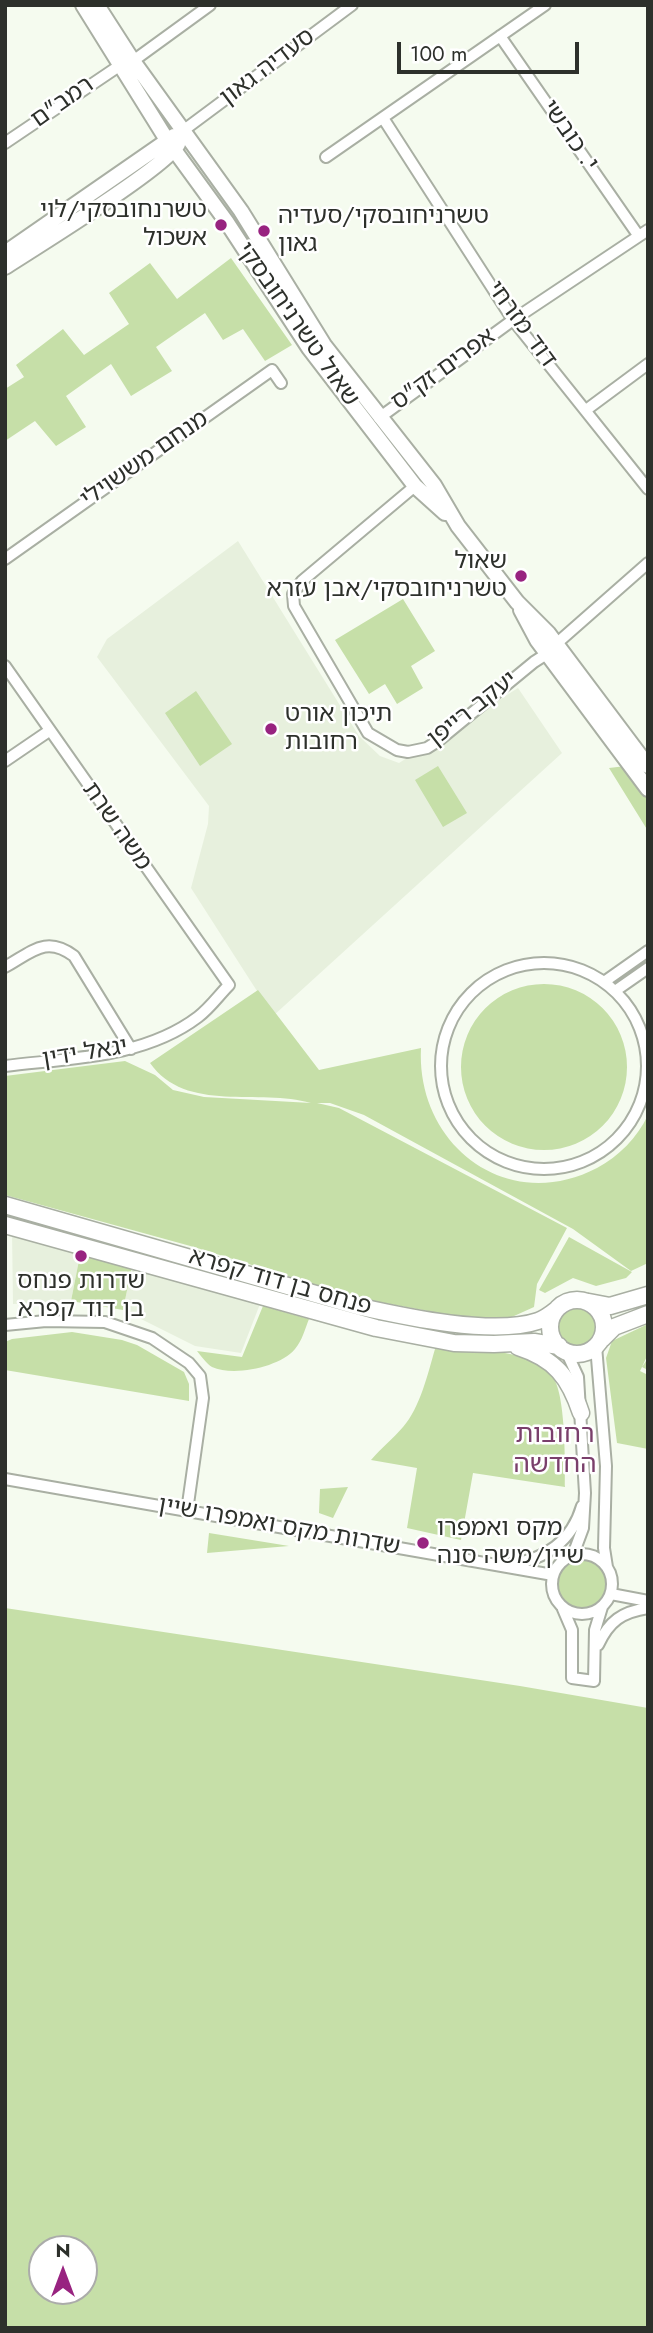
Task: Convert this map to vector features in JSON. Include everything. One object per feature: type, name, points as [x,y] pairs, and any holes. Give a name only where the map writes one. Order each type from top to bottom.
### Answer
[{"type":"main road","name":"פנחס בן דוד קפרא","points":[[5,1205],[360,1307],[409,1318],[502,1326],[538,1321],[556,1310]]},
{"type":"main road","name":"פנחס בן דוד קפרא","points":[[5,1224],[351,1323],[440,1341],[494,1345],[534,1342],[562,1349]]},
{"type":"main road","points":[[648,1295],[610,1306],[569,1301],[556,1310],[552,1317],[551,1332],[562,1349],[582,1353],[599,1342],[614,1327],[648,1314]]},
{"type":"main road","points":[[585,1301],[600,1312],[604,1330],[599,1342]]},
{"type":"main road","points":[[494,1345],[528,1350],[549,1361],[565,1377],[581,1413]]},
{"type":"street","name":"שאול טשרניחובסקי","points":[[83,5],[184,130],[241,211],[314,329],[379,418],[434,485],[458,526],[517,602],[527,624],[556,650],[648,766]]},
{"type":"street","name":"שאול טשרניחובסקי","points":[[97,5],[171,145],[226,221],[309,348],[415,486],[458,526]]},
{"type":"street","name":"רמב\"ם","points":[[5,143],[128,63],[210,5]]},
{"type":"street","name":"סעדיה גאון","points":[[184,130],[352,5]]},
{"type":"street","points":[[326,157],[545,5]]},
{"type":"street","name":"י. כובשי","points":[[500,37],[643,232]]},
{"type":"street","name":"דוד מזרחי","points":[[383,118],[513,320],[648,489]]},
{"type":"street","points":[[5,267],[145,173],[184,130]]},
{"type":"street","points":[[5,253],[171,145]]},
{"type":"street","points":[[145,173],[163,167],[188,167]]},
{"type":"street","name":"אפרים זק\"ס","points":[[379,418],[513,320],[643,232]]},
{"type":"street","points":[[586,410],[648,364]]},
{"type":"street","name":"מנחם מששוילי","points":[[5,559],[272,370],[281,383]]},
{"type":"street","name":"יעקב רייפן","points":[[415,486],[302,581],[293,594],[294,606],[368,733],[397,750],[427,748],[556,650]]},
{"type":"street","points":[[556,650],[648,563]]},
{"type":"street","name":"שאול טשרניחובסקי","points":[[556,650],[648,789]]},
{"type":"street","name":"משה שרת","points":[[5,666],[229,985]]},
{"type":"street","points":[[5,761],[49,731]]},
{"type":"street","points":[[5,967],[43,947],[54,945],[64,948],[74,956],[131,1049]]},
{"type":"street","points":[[604,982],[648,951]]},
{"type":"street","points":[[546,963],[568,966],[604,982],[615,991],[637,1020],[646,1050],[648,1070],[638,1109],[615,1141],[581,1162],[541,1169],[502,1160],[470,1137],[457,1122],[448,1104],[442,1085],[441,1065],[449,1026],[458,1008],[471,993],[486,980],[519,966],[546,963]]},
{"type":"street","points":[[615,991],[648,968]]},
{"type":"street","name":"יגאל ידין","points":[[5,1066],[131,1049],[176,1030],[200,1016],[229,985]]},
{"type":"street","points":[[5,1325],[46,1321],[105,1322],[152,1338],[189,1363],[200,1376],[203,1398],[187,1511]]},
{"type":"street","points":[[599,1342],[607,1493],[604,1548],[607,1567],[612,1576],[611,1594],[602,1607],[595,1630],[594,1681],[572,1678],[572,1630],[568,1617],[554,1595],[553,1574],[564,1560],[573,1555],[592,1555],[607,1567]]},
{"type":"street","points":[[562,1349],[578,1377],[581,1413],[585,1493],[583,1528],[573,1555]]},
{"type":"street","name":"שדרות מקס ואמפרו שיין","points":[[5,1479],[553,1574]]},
{"type":"street","points":[[490,1563],[525,1561],[558,1546],[573,1525],[585,1493]]},
{"type":"street","points":[[611,1594],[648,1601]]},
{"type":"street","points":[[559,1604],[575,1614],[594,1612],[602,1607]]},
{"type":"street","points":[[595,1650],[612,1621],[630,1611],[648,1608]]},
{"type":"shaded area","points":[[238,541],[359,736],[380,756],[399,763],[518,688],[562,753],[273,1016],[191,888],[208,824],[209,806],[97,657],[107,639]]},
{"type":"shaded area","points":[[12,1231],[81,1250],[71,1301],[13,1304]]},
{"type":"shaded area","points":[[132,1266],[260,1304],[241,1353],[195,1346],[123,1310]]},
{"type":"green space","points":[[231,258],[292,345],[265,361],[243,329],[223,340],[205,313],[156,347],[172,371],[131,396],[111,364],[66,396],[86,427],[56,446],[35,421],[5,441],[5,389],[24,377],[16,365],[63,329],[84,355],[129,324],[109,293],[150,263],[177,299]]},
{"type":"green space","points":[[403,599],[435,651],[411,666],[423,688],[397,704],[385,684],[369,694],[335,640]]},
{"type":"green space","points":[[196,691],[232,744],[200,766],[165,713]]},
{"type":"green space","points":[[438,766],[467,813],[443,827],[415,780]]},
{"type":"green space","points":[[626,766],[648,797],[648,831],[609,768]]},
{"type":"green space","points":[[544,984],[576,990],[603,1008],[621,1035],[627,1067],[621,1099],[603,1126],[576,1144],[544,1150],[512,1144],[485,1126],[467,1099],[461,1067],[467,1035],[485,1008],[512,990]]},
{"type":"green space","points":[[258,990],[319,1070],[421,1048],[423,1083],[434,1114],[451,1141],[473,1162],[500,1176],[531,1183],[563,1180],[597,1168],[627,1146],[648,1115],[648,1263],[631,1271],[573,1229],[364,1115],[330,1103],[317,1103],[339,1108],[567,1228],[537,1284],[534,1307],[503,1321],[460,1317],[358,1298],[194,1247],[5,1195],[5,1076],[125,1061],[155,1075],[173,1090],[204,1097],[311,1103],[291,1099],[203,1094],[183,1089],[165,1079],[150,1063]]},
{"type":"green space","points":[[569,1237],[632,1272],[626,1278],[596,1286],[573,1278],[545,1293],[539,1290]]},
{"type":"green space","points":[[81,1250],[132,1266],[123,1310],[71,1301]]},
{"type":"green space","points":[[263,1306],[309,1319],[295,1349],[279,1361],[244,1370],[221,1370],[206,1362],[197,1351],[242,1357]]},
{"type":"green space","points":[[577,1308],[591,1313],[596,1327],[591,1341],[577,1346],[563,1341],[558,1327],[563,1313]]},
{"type":"green space","points":[[648,1324],[648,1354],[640,1371],[648,1375],[648,1449],[617,1443],[606,1358],[612,1341]]},
{"type":"green space","points":[[72,1332],[137,1345],[184,1372],[189,1384],[189,1401],[5,1370],[5,1342]]},
{"type":"green space","points":[[435,1349],[496,1352],[530,1361],[552,1376],[560,1397],[565,1446],[565,1487],[473,1473],[461,1540],[407,1528],[417,1468],[371,1460],[409,1419],[423,1390]]},
{"type":"green space","points":[[648,1358],[648,1370],[642,1367]]},
{"type":"green space","points":[[348,1487],[333,1518],[319,1513],[320,1489]]},
{"type":"green space","points":[[209,1533],[289,1546],[207,1553]]},
{"type":"green space","points":[[582,1559],[600,1566],[607,1584],[600,1602],[582,1609],[564,1602],[557,1584],[564,1566]]},
{"type":"green space","points":[[5,1608],[648,1708],[648,2328],[5,2328]]},
{"type":"place","name":"טשרנחובסקי/לוי אשכול","points":[[221,225]]},
{"type":"place","name":"טשרניחובסקי/סעדיה גאון","points":[[264,231]]},
{"type":"place","name":"שאול טשרניחובסקי/אבן עזרא","points":[[521,576]]},
{"type":"place","name":"תיכון אורט רחובות","points":[[271,729]]},
{"type":"place","name":"שדרות פנחס בן דוד קפרא","points":[[81,1256]]},
{"type":"place","name":"מקס ואמפרו שיין/משה סנה","points":[[423,1543]]},
{"type":"district","name":"רחובות החדשה","points":[[555,1451]]}]
